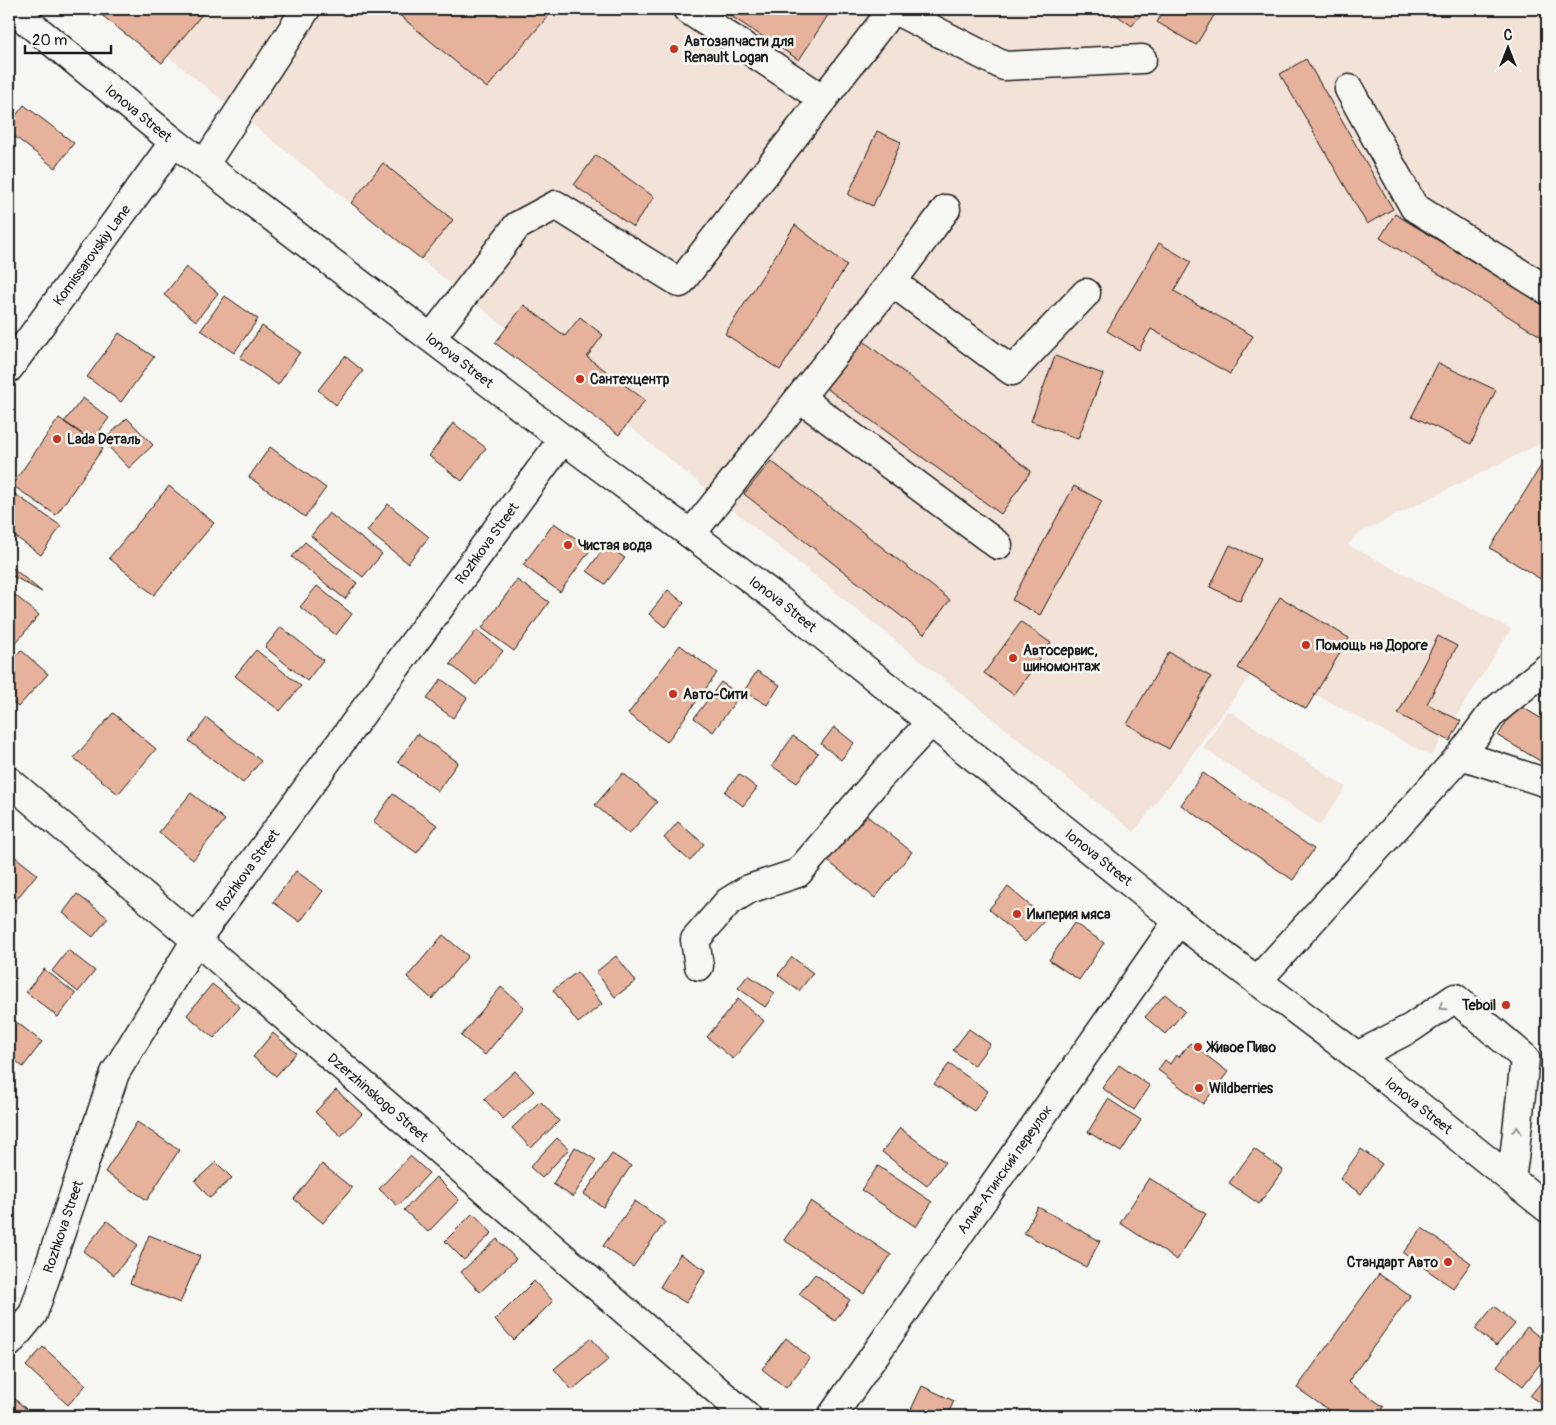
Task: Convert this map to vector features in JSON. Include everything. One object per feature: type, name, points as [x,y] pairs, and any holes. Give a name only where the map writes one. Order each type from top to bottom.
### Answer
[{"type":"street","name":"Ionova Street","points":[[12,9],[174,142],[563,439],[779,600],[1178,921],[1357,1056],[1547,1208]]},
{"type":"street","points":[[204,165],[306,9]]},
{"type":"street","points":[[687,9],[823,99]]},
{"type":"street","points":[[431,338],[517,226],[556,205],[680,283],[893,9],[1004,66],[1142,59]]},
{"type":"street","points":[[1349,89],[1414,207],[1547,290]]},
{"type":"street","name":"Komissarovskiy Lane","points":[[9,368],[174,142]]},
{"type":"street","points":[[691,534],[892,282],[946,208]]},
{"type":"street","points":[[892,282],[1012,371],[1086,293]]},
{"type":"street","points":[[800,398],[998,545]]},
{"type":"street","name":"Rozhkova Street","points":[[9,1343],[34,1314],[114,1073],[196,940],[563,439]]},
{"type":"street","points":[[1257,981],[1461,755],[1492,713],[1547,668]]},
{"type":"street","points":[[699,966],[695,940],[728,902],[749,889],[798,873],[880,777],[931,722]]},
{"type":"street","points":[[1461,755],[1547,782]]},
{"type":"street","name":"Dzerzhinskogo Street","points":[[9,781],[747,1416]]},
{"type":"street","name":"Алма-Атинский переулок","points":[[832,1416],[1178,921]]},
{"type":"street","points":[[1357,1056],[1411,1028],[1455,998],[1525,1058],[1511,1178]]},
{"type":"shaded area","points":[[109,9],[1547,9],[1547,440],[1356,535],[1348,545],[1511,629],[1431,756],[1259,664],[1134,832]]},
{"type":"shaded area","points":[[1228,710],[1346,787],[1320,825],[1203,748]]},
{"type":"building","points":[[94,9],[201,9],[204,12],[162,63]]},
{"type":"building","points":[[392,9],[554,9],[487,88]]},
{"type":"building","points":[[720,9],[832,9],[799,60]]},
{"type":"building","points":[[1108,9],[1145,9],[1132,26]]},
{"type":"building","points":[[1165,9],[1218,9],[1196,45],[1157,22]]},
{"type":"building","points":[[1306,59],[1393,209],[1367,224],[1280,74]]},
{"type":"building","points":[[24,105],[74,143],[55,168],[9,132],[9,125]]},
{"type":"building","points":[[877,131],[901,142],[873,206],[848,195]]},
{"type":"building","points":[[596,155],[654,197],[633,227],[574,185]]},
{"type":"building","points":[[383,163],[453,220],[421,259],[351,203]]},
{"type":"building","points":[[1395,214],[1547,307],[1547,340],[1380,238]]},
{"type":"building","points":[[795,225],[847,265],[780,370],[725,334]]},
{"type":"building","points":[[1159,243],[1191,262],[1174,291],[1253,336],[1230,374],[1151,329],[1139,350],[1107,331]]},
{"type":"building","points":[[186,267],[218,293],[196,321],[164,295]]},
{"type":"building","points":[[225,296],[258,319],[234,353],[201,330]]},
{"type":"building","name":"Сантехцентр","points":[[524,305],[565,336],[580,317],[603,335],[587,357],[645,400],[619,435],[495,343]]},
{"type":"building","points":[[262,326],[300,352],[278,385],[240,358]]},
{"type":"building","points":[[119,333],[154,357],[121,402],[87,377]]},
{"type":"building","points":[[857,336],[1031,471],[1001,514],[826,388]]},
{"type":"building","points":[[345,356],[363,371],[336,405],[318,390]]},
{"type":"building","points":[[1055,356],[1103,374],[1078,439],[1031,421]]},
{"type":"building","points":[[1438,363],[1496,390],[1471,444],[1412,416]]},
{"type":"building","points":[[83,398],[109,418],[92,441],[64,422]]},
{"type":"building","points":[[59,418],[103,448],[56,515],[12,485]]},
{"type":"building","points":[[127,418],[153,445],[129,468],[103,441]]},
{"type":"building","points":[[453,423],[486,448],[462,481],[429,456]]},
{"type":"building","points":[[270,447],[326,488],[305,517],[249,477]]},
{"type":"building","points":[[1547,456],[1547,571],[1542,580],[1490,548]]},
{"type":"building","points":[[771,461],[950,600],[924,634],[744,494]]},
{"type":"building","points":[[169,486],[214,523],[154,595],[109,558]]},
{"type":"building","points":[[1074,486],[1102,501],[1040,615],[1012,600]]},
{"type":"building","points":[[9,490],[61,526],[41,555],[9,532]]},
{"type":"building","points":[[388,504],[429,537],[408,563],[367,531]]},
{"type":"building","points":[[329,513],[382,554],[363,577],[311,536]]},
{"type":"building","points":[[554,523],[591,549],[560,592],[523,565]]},
{"type":"building","points":[[305,542],[357,583],[345,599],[292,557]]},
{"type":"building","points":[[606,545],[625,558],[605,584],[587,571]]},
{"type":"building","points":[[1230,545],[1260,559],[1240,601],[1210,587]]},
{"type":"building","points":[[9,565],[42,592],[9,574]]},
{"type":"building","points":[[517,580],[549,602],[514,651],[482,628]]},
{"type":"building","points":[[317,586],[352,614],[336,635],[300,607]]},
{"type":"building","points":[[9,590],[39,615],[9,651]]},
{"type":"building","points":[[668,590],[684,603],[665,627],[649,614]]},
{"type":"building","points":[[1280,597],[1349,638],[1306,709],[1238,668]]},
{"type":"building","points":[[1021,622],[1051,643],[1014,695],[984,673]]},
{"type":"building","points":[[281,627],[323,660],[307,681],[265,647]]},
{"type":"building","points":[[477,630],[503,651],[476,685],[450,664]]},
{"type":"building","points":[[1438,636],[1457,646],[1427,704],[1461,721],[1450,741],[1398,714]]},
{"type":"building","name":"Авто-Сити","points":[[680,645],[717,673],[667,742],[628,714]]},
{"type":"building","points":[[21,650],[48,674],[18,707],[9,699],[9,664]]},
{"type":"building","points":[[256,650],[301,686],[280,711],[235,676]]},
{"type":"building","points":[[1169,652],[1211,677],[1169,749],[1127,724]]},
{"type":"building","points":[[757,671],[780,685],[767,705],[744,691]]},
{"type":"building","points":[[441,679],[467,698],[453,718],[427,699]]},
{"type":"building","points":[[721,682],[740,695],[713,732],[694,718]]},
{"type":"building","points":[[1517,704],[1547,722],[1547,765],[1498,736]]},
{"type":"building","points":[[113,713],[156,749],[118,794],[74,758]]},
{"type":"building","points":[[207,718],[261,761],[243,783],[189,741]]},
{"type":"building","points":[[834,727],[854,743],[841,760],[821,744]]},
{"type":"building","points":[[417,734],[458,762],[438,791],[398,762]]},
{"type":"building","points":[[793,736],[818,753],[797,783],[772,766]]},
{"type":"building","points":[[623,773],[657,802],[629,834],[595,805]]},
{"type":"building","points":[[1203,773],[1314,849],[1293,880],[1181,805]]},
{"type":"building","points":[[739,774],[757,788],[743,806],[725,792]]},
{"type":"building","points":[[191,793],[225,820],[193,860],[159,832]]},
{"type":"building","points":[[393,794],[437,825],[417,853],[373,822]]},
{"type":"building","points":[[862,812],[912,852],[875,898],[825,859]]},
{"type":"building","points":[[678,822],[704,844],[690,861],[664,838]]},
{"type":"building","points":[[9,852],[37,874],[15,901],[9,896]]},
{"type":"building","points":[[296,871],[323,891],[300,922],[273,902]]},
{"type":"building","name":"Империя мяса","points":[[1008,887],[1046,919],[1025,942],[989,909]]},
{"type":"building","points":[[77,894],[108,918],[93,937],[63,913]]},
{"type":"building","points":[[1074,923],[1104,943],[1079,980],[1049,960]]},
{"type":"building","points":[[443,935],[468,956],[432,999],[407,977]]},
{"type":"building","points":[[68,950],[95,971],[78,992],[52,971]]},
{"type":"building","points":[[616,956],[636,981],[615,997],[596,972]]},
{"type":"building","points":[[792,957],[813,973],[799,991],[778,975]]},
{"type":"building","points":[[44,969],[76,994],[58,1017],[26,992]]},
{"type":"building","points":[[577,972],[602,1004],[578,1023],[553,990]]},
{"type":"building","points":[[748,975],[775,993],[765,1007],[738,988]]},
{"type":"building","points":[[212,984],[240,1007],[214,1038],[187,1015]]},
{"type":"building","points":[[501,987],[524,1007],[485,1055],[461,1036]]},
{"type":"building","points":[[1165,994],[1185,1011],[1165,1034],[1145,1017]]},
{"type":"building","points":[[738,999],[764,1021],[733,1059],[707,1037]]},
{"type":"building","points":[[9,1016],[42,1042],[23,1067],[9,1055]]},
{"type":"building","points":[[969,1029],[990,1044],[974,1066],[953,1050]]},
{"type":"building","points":[[273,1033],[296,1053],[276,1076],[253,1057]]},
{"type":"building","name":"Wildberries","points":[[1190,1043],[1228,1072],[1203,1104],[1158,1070],[1165,1060],[1170,1064],[1176,1055],[1179,1057]]},
{"type":"building","points":[[949,1064],[988,1091],[974,1111],[934,1084]]},
{"type":"building","points":[[1119,1065],[1150,1086],[1134,1110],[1102,1088]]},
{"type":"building","points":[[515,1071],[534,1091],[503,1119],[484,1099]]},
{"type":"building","points":[[336,1090],[362,1114],[341,1136],[315,1112]]},
{"type":"building","points":[[1108,1099],[1141,1120],[1121,1152],[1088,1132]]},
{"type":"building","points":[[540,1101],[559,1121],[531,1148],[512,1128]]},
{"type":"building","points":[[137,1122],[179,1150],[147,1200],[105,1172]]},
{"type":"building","points":[[900,1128],[945,1162],[927,1186],[882,1152]]},
{"type":"building","points":[[557,1138],[569,1149],[542,1178],[530,1167]]},
{"type":"building","points":[[575,1147],[596,1160],[573,1197],[553,1184]]},
{"type":"building","points":[[1254,1149],[1283,1170],[1259,1204],[1229,1183]]},
{"type":"building","points":[[1361,1149],[1382,1164],[1361,1194],[1340,1179]]},
{"type":"building","points":[[612,1154],[631,1166],[603,1207],[584,1194]]},
{"type":"building","points":[[410,1156],[429,1173],[398,1206],[379,1189]]},
{"type":"building","points":[[216,1162],[232,1178],[210,1198],[195,1181]]},
{"type":"building","points":[[322,1164],[352,1188],[323,1223],[294,1199]]},
{"type":"building","points":[[878,1166],[932,1202],[916,1227],[861,1190]]},
{"type":"building","points":[[436,1177],[459,1200],[428,1232],[404,1210]]},
{"type":"building","points":[[1149,1178],[1206,1214],[1177,1260],[1120,1223]]},
{"type":"building","points":[[635,1201],[665,1222],[633,1267],[603,1246]]},
{"type":"building","points":[[811,1201],[891,1255],[864,1294],[784,1240]]},
{"type":"building","points":[[1038,1207],[1100,1241],[1086,1267],[1024,1233]]},
{"type":"building","points":[[473,1213],[492,1233],[464,1260],[445,1241]]},
{"type":"building","points":[[107,1221],[138,1245],[114,1275],[83,1251]]},
{"type":"building","points":[[1422,1228],[1471,1263],[1453,1288],[1403,1253]]},
{"type":"building","points":[[149,1235],[200,1256],[180,1303],[130,1283]]},
{"type":"building","points":[[497,1239],[516,1259],[480,1292],[461,1272]]},
{"type":"building","points":[[680,1254],[706,1270],[686,1303],[660,1287]]},
{"type":"building","points":[[815,1274],[850,1300],[835,1321],[799,1294]]},
{"type":"building","points":[[1379,1274],[1410,1296],[1348,1382],[1384,1407],[1377,1416],[1337,1416],[1297,1388]]},
{"type":"building","points":[[534,1281],[553,1301],[514,1340],[495,1320]]},
{"type":"building","points":[[1494,1306],[1515,1324],[1496,1346],[1475,1329]]},
{"type":"building","points":[[1527,1327],[1547,1343],[1547,1355],[1523,1386],[1497,1366]]},
{"type":"building","points":[[591,1338],[609,1359],[572,1390],[554,1369]]},
{"type":"building","points":[[786,1338],[810,1358],[786,1388],[762,1369]]},
{"type":"building","points":[[43,1347],[86,1385],[68,1405],[26,1366]]},
{"type":"building","points":[[1547,1375],[1547,1408],[1530,1396]]},
{"type":"building","points":[[922,1386],[954,1401],[947,1416],[908,1416]]},
{"type":"building","points":[[9,1394],[34,1416],[9,1416]]},
{"type":"place","name":"Автозапчасти для Renault Logan","points":[[674,49]]},
{"type":"place","name":"Сантехцентр","points":[[580,379]]},
{"type":"place","name":"Lada Dеталь","points":[[57,439]]},
{"type":"place","name":"Чистая вода","points":[[568,545]]},
{"type":"place","name":"Помощь на Дороге","points":[[1306,645]]},
{"type":"place","name":"Автосервис, шиномонтаж","points":[[1013,658]]},
{"type":"place","name":"Авто-Сити","points":[[673,694]]},
{"type":"place","name":"Империя мяса","points":[[1017,914]]},
{"type":"place","name":"Teboil","points":[[1506,1005]]},
{"type":"place","name":"Живое Пиво","points":[[1198,1047]]},
{"type":"place","name":"Wildberries","points":[[1199,1088]]},
{"type":"place","name":"Стандарт Авто","points":[[1448,1262]]}]
